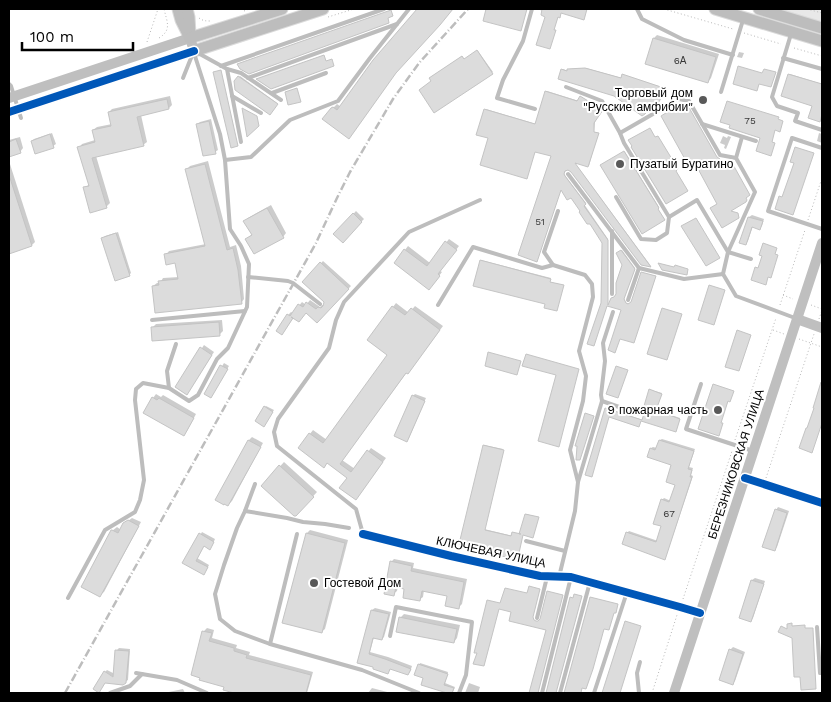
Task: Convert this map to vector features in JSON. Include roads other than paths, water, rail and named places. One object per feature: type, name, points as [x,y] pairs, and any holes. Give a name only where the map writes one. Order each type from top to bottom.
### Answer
[{"type":"main road","points":[[178,9],[194,51]]},
{"type":"main road","points":[[11,97],[282,9]]},
{"type":"main road","points":[[16,113],[194,51],[323,9]]},
{"type":"main road","points":[[715,9],[822,41]]},
{"type":"main road","points":[[758,9],[822,28]]},
{"type":"main road","points":[[190,38],[189,17],[192,11]]},
{"type":"main road","name":"БЕРЕЗНИКОВСКАЯ УЛИЦА","points":[[674,693],[822,243]]},
{"type":"main road","points":[[797,319],[820,327]]},
{"type":"street","points":[[744,478],[822,503]]},
{"type":"street","name":"КЛЮЧЕВАЯ УЛИЦА","points":[[363,534],[540,576],[571,577],[700,613]]},
{"type":"lane","points":[[221,66],[384,9]]},
{"type":"lane","points":[[225,160],[250,157],[290,120],[338,101],[409,9]]},
{"type":"lane","points":[[532,9],[523,40],[502,80],[497,98],[535,110]]},
{"type":"lane","points":[[637,9],[642,19],[650,24],[684,40],[733,55]]},
{"type":"lane","points":[[721,92],[744,17]]},
{"type":"lane","points":[[248,78],[398,24]]},
{"type":"lane","points":[[791,32],[772,97],[777,106],[798,112],[795,121],[822,130]]},
{"type":"lane","points":[[194,51],[227,69],[241,73],[281,100]]},
{"type":"lane","points":[[183,78],[194,51]]},
{"type":"lane","points":[[68,598],[105,530],[135,512],[140,500],[144,480],[135,400],[136,389],[143,383],[168,388],[188,401],[198,395],[217,359],[228,348],[246,307],[249,264],[241,246],[230,229],[225,160],[220,134],[194,51]]},
{"type":"lane","points":[[783,58],[822,69]]},
{"type":"lane","points":[[227,69],[241,142]]},
{"type":"lane","points":[[272,94],[326,73]]},
{"type":"lane","points":[[9,84],[16,113]]},
{"type":"lane","points":[[566,87],[602,101],[624,143],[669,217],[667,233],[656,240],[641,239],[616,197]]},
{"type":"lane","points":[[232,96],[261,113]]},
{"type":"lane","points":[[620,133],[679,99],[689,101],[720,155],[736,158]]},
{"type":"lane","points":[[702,124],[756,141]]},
{"type":"lane","points":[[742,136],[736,158],[755,192],[728,252],[723,274],[736,296],[797,319]]},
{"type":"lane","points":[[822,148],[792,138],[768,211],[822,229]]},
{"type":"lane","points":[[568,174],[640,268],[684,279],[723,274]]},
{"type":"lane","points":[[363,534],[356,509],[277,446],[274,432],[278,419],[329,348],[336,320],[344,302],[350,295],[409,232],[480,200]]},
{"type":"lane","points":[[669,217],[697,200],[728,252],[751,259]]},
{"type":"lane","points":[[552,265],[544,252],[558,211]]},
{"type":"lane","points":[[612,232],[612,294]]},
{"type":"lane","points":[[438,306],[473,248],[542,268],[552,265],[585,275],[592,284],[593,297],[580,351],[586,376],[583,401],[570,450],[578,482]]},
{"type":"lane","points":[[628,300],[640,268]]},
{"type":"lane","points":[[248,277],[294,283],[320,304]]},
{"type":"lane","points":[[152,320],[245,311]]},
{"type":"lane","points":[[559,577],[575,511],[578,482],[602,401],[605,361],[603,343],[613,312]]},
{"type":"lane","points":[[168,388],[167,371],[176,344]]},
{"type":"lane","points":[[701,384],[686,429],[753,452]]},
{"type":"lane","points":[[602,401],[639,414]]},
{"type":"lane","points":[[256,484],[237,528],[215,594],[220,618],[235,630],[270,644],[362,670],[418,693]]},
{"type":"lane","points":[[245,511],[303,522],[350,528]]},
{"type":"lane","points":[[270,644],[297,534]]},
{"type":"lane","points":[[526,541],[565,550]]},
{"type":"lane","points":[[537,618],[548,576]]},
{"type":"lane","points":[[542,693],[571,577]]},
{"type":"lane","points":[[560,693],[590,582]]},
{"type":"lane","points":[[594,693],[627,592]]},
{"type":"lane","points":[[390,636],[396,607],[472,622],[466,675],[459,693]]},
{"type":"lane","points":[[817,627],[820,673],[822,671]]},
{"type":"lane","points":[[639,693],[636,673],[640,662]]},
{"type":"lane","points":[[136,673],[177,680],[207,693]]},
{"type":"lane","points":[[110,693],[130,686],[142,674]]},
{"type":"railway","points":[[65,693],[316,243],[350,172],[393,99],[419,63],[468,9]]},
{"type":"place","name":"Торговый дом \"Русские амфибии\"","points":[[703,100]]},
{"type":"place","name":"Пузатый Буратино","points":[[620,164]]},
{"type":"place","name":"9 пожарная часть","points":[[718,410]]},
{"type":"place","name":"Гостевой Дом","points":[[314,583]]}]
